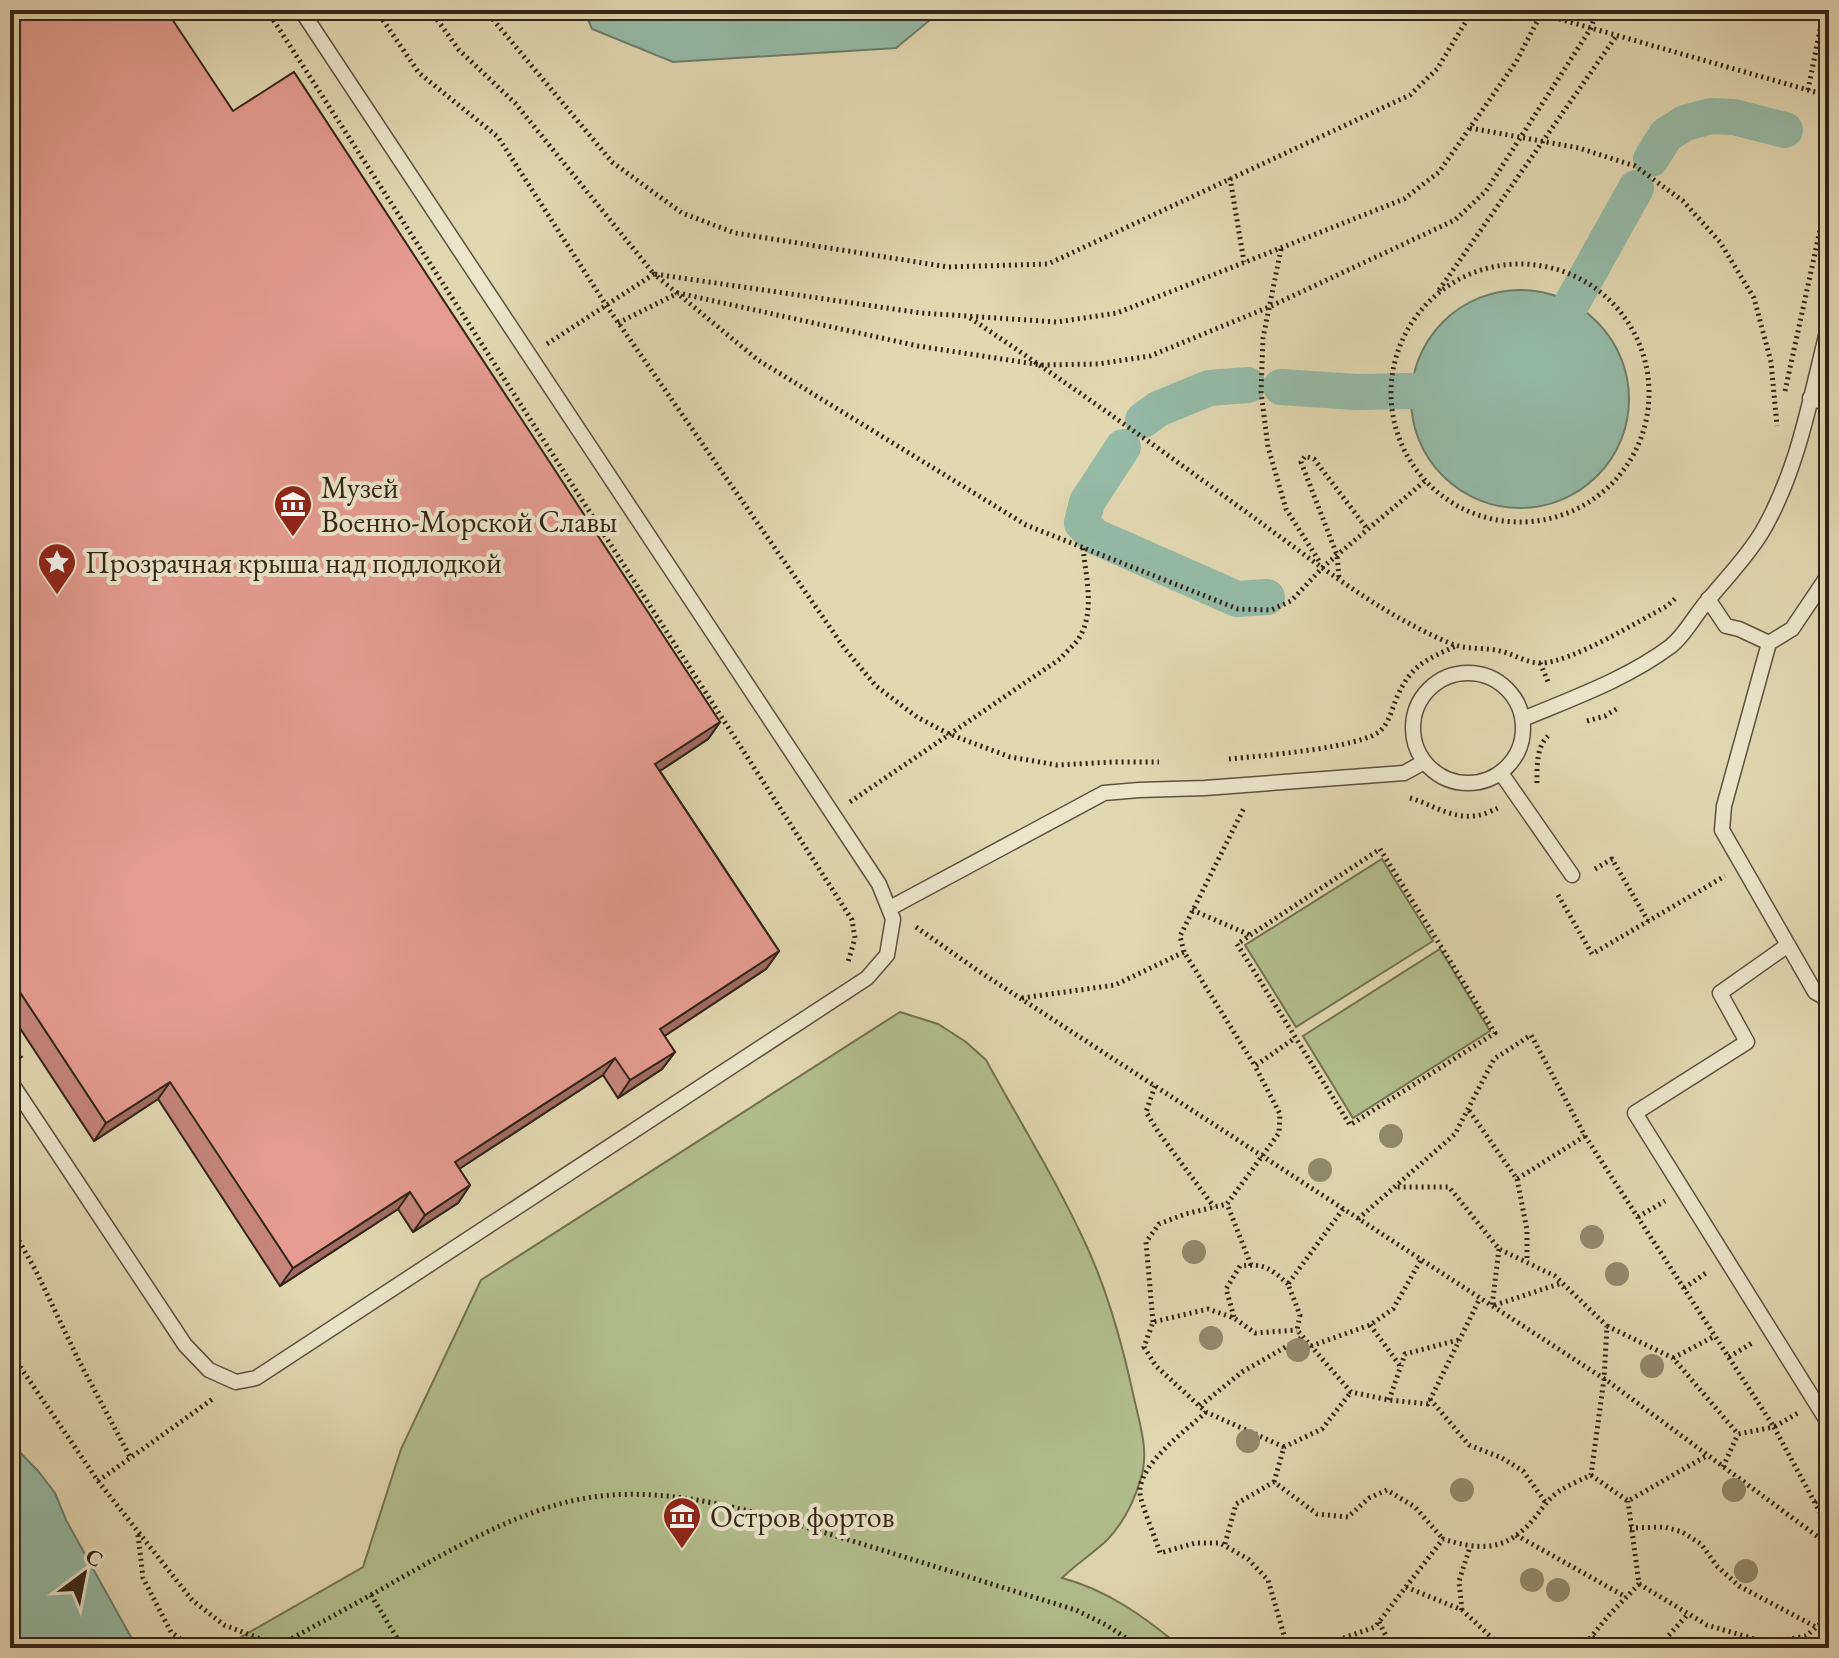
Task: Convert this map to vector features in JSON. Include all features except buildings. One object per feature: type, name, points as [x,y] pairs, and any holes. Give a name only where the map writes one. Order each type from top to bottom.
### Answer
[{"type":"lane","points":[[10,1081],[185,1345],[209,1370],[236,1382],[256,1378],[867,978],[887,955],[893,919],[879,884],[301,10]]},
{"type":"lane","points":[[1523,719],[1628,674],[1673,644],[1738,567],[1779,500],[1794,458],[1829,324]]},
{"type":"lane","points":[[1810,398],[1829,404]]},
{"type":"lane","points":[[1829,574],[1792,629],[1769,643],[1724,806],[1722,830],[1815,992],[1829,1000]]},
{"type":"lane","points":[[1708,599],[1726,626],[1769,643]]},
{"type":"lane","points":[[1473,672],[1491,676],[1506,687],[1517,702],[1523,719],[1524,733],[1513,761],[1501,773],[1469,783],[1452,781],[1424,762],[1415,746],[1412,728],[1415,710],[1424,693],[1446,677],[1473,672]]},
{"type":"lane","points":[[890,908],[1104,793],[1404,773],[1424,762]]},
{"type":"lane","points":[[1501,773],[1575,878]]},
{"type":"lane","points":[[1788,945],[1720,993],[1747,1042],[1635,1113],[1829,1424]]},
{"type":"path","points":[[267,10],[852,920],[855,938],[848,962]]},
{"type":"path","points":[[376,10],[419,73],[498,137],[618,323],[845,649],[876,686],[917,717],[949,734],[1010,757],[1057,765],[1173,762]]},
{"type":"path","points":[[430,10],[459,50],[515,103],[654,274],[758,360],[1026,525],[1238,609],[1271,610],[1291,601],[1323,567],[1425,481]]},
{"type":"path","points":[[485,10],[612,162],[682,213],[735,233],[948,267],[1048,264],[1410,95],[1437,69],[1473,10]]},
{"type":"path","points":[[618,323],[678,293],[918,346],[1041,365],[1098,364],[1150,356],[1269,307],[1455,220],[1486,191],[1591,28],[1597,10]]},
{"type":"path","points":[[1808,90],[1824,10]]},
{"type":"path","points":[[530,355],[654,274],[921,313],[1057,322],[1117,313],[1404,199],[1439,172],[1516,62],[1543,12],[1829,96]]},
{"type":"path","points":[[1435,295],[1483,269],[1508,264],[1534,264],[1570,276],[1602,294],[1621,312],[1644,357],[1649,383],[1648,409],[1642,435],[1631,459],[1616,480],[1596,498],[1548,520],[1495,521],[1472,513],[1450,502],[1414,469],[1394,424],[1391,401],[1397,352],[1407,329],[1435,295],[1617,35]]},
{"type":"path","points":[[1470,128],[1579,148],[1635,166],[1683,201],[1720,242],[1754,298],[1771,362],[1777,426]]},
{"type":"path","points":[[1230,178],[1244,262]]},
{"type":"path","points":[[1773,439],[1829,189]]},
{"type":"path","points":[[1281,248],[1263,338],[1261,392],[1268,447],[1286,509],[1323,567]]},
{"type":"path","points":[[967,316],[1041,365],[1339,578],[1405,622],[1456,646],[1496,650],[1525,660],[1550,662],[1583,650],[1667,606],[1677,597]]},
{"type":"path","points":[[1339,578],[1337,555],[1301,462],[1305,456],[1314,459],[1368,530]]},
{"type":"path","points":[[833,814],[1060,659],[1078,639],[1087,622],[1089,597],[1083,548]]},
{"type":"path","points":[[1217,761],[1335,746],[1373,736],[1388,720],[1409,674],[1426,660],[1456,646]]},
{"type":"path","points":[[1540,663],[1551,687]]},
{"type":"path","points":[[1245,807],[1180,936],[1184,952],[1255,1066],[1280,1114],[1279,1133],[1227,1204],[1159,1224],[1146,1242],[1153,1322],[1144,1347],[1156,1366],[1206,1412],[1284,1447]]},
{"type":"path","points":[[1380,849],[1495,1033],[1350,1125],[1295,1038],[1237,944],[1380,849]]},
{"type":"path","points":[[1648,921],[1612,859],[1555,891],[1592,954],[1648,921],[1743,865]]},
{"type":"path","points":[[890,908],[977,970],[1604,1379],[1829,1545]]},
{"type":"path","points":[[1192,910],[1251,935]]},
{"type":"path","points":[[1021,998],[1115,985],[1184,952]]},
{"type":"path","points":[[1358,1219],[1455,1134],[1494,1059],[1531,1035],[1585,1136],[1774,1427],[1829,1529]]},
{"type":"path","points":[[1255,1066],[1295,1038]]},
{"type":"path","points":[[1155,1086],[1146,1112],[1214,1207]]},
{"type":"path","points":[[1468,1109],[1517,1179],[1527,1230],[1527,1262]]},
{"type":"path","points":[[1517,1179],[1585,1136]]},
{"type":"path","points":[[1395,1187],[1449,1187],[1499,1249],[1555,1276],[1607,1326],[1673,1358],[1738,1434]]},
{"type":"path","points":[[1227,1204],[1251,1265]]},
{"type":"path","points":[[1288,1284],[1343,1209]]},
{"type":"path","points":[[10,1225],[130,1457]]},
{"type":"path","points":[[1492,1306],[1499,1249]]},
{"type":"path","points":[[1311,1346],[1370,1325],[1393,1309],[1421,1260]]},
{"type":"path","points":[[1234,1318],[1226,1289],[1240,1266],[1256,1264],[1272,1269],[1288,1284],[1300,1315],[1297,1330]]},
{"type":"path","points":[[1492,1306],[1562,1283]]},
{"type":"path","points":[[1297,1330],[1351,1392],[1428,1404],[1480,1298]]},
{"type":"path","points":[[1153,1322],[1208,1309],[1234,1318],[1255,1333],[1297,1330]]},
{"type":"path","points":[[1370,1325],[1401,1367]]},
{"type":"path","points":[[1591,1475],[1604,1379],[1607,1326]]},
{"type":"path","points":[[1673,1358],[1715,1336]]},
{"type":"path","points":[[1200,1406],[1242,1372],[1303,1337]]},
{"type":"path","points":[[1389,1400],[1405,1354],[1459,1340]]},
{"type":"path","points":[[10,1352],[98,1481],[192,1600],[224,1625],[269,1642],[289,1640],[439,1556],[494,1529],[581,1499],[623,1495],[666,1496],[779,1520],[1076,1610],[1141,1648]]},
{"type":"path","points":[[98,1481],[236,1382]]},
{"type":"path","points":[[1225,1544],[1236,1504],[1274,1482],[1284,1447],[1322,1429],[1351,1392]]},
{"type":"path","points":[[1430,1399],[1469,1445],[1502,1458],[1523,1471],[1546,1503]]},
{"type":"path","points":[[1738,1434],[1774,1427],[1816,1402]]},
{"type":"path","points":[[1206,1412],[1155,1459],[1143,1476],[1140,1494],[1160,1553],[1195,1543],[1220,1543],[1248,1559],[1268,1580],[1284,1645],[1312,1648],[1375,1627],[1443,1539]]},
{"type":"path","points":[[1723,1467],[1738,1434]]},
{"type":"path","points":[[1628,1501],[1708,1455]]},
{"type":"path","points":[[1591,1475],[1628,1501]]},
{"type":"path","points":[[1274,1482],[1317,1514],[1348,1517],[1369,1498],[1387,1490],[1415,1507],[1443,1539],[1486,1548],[1504,1542],[1524,1529],[1559,1492],[1591,1475]]},
{"type":"path","points":[[1815,1502],[1829,1494]]},
{"type":"path","points":[[1628,1501],[1639,1584],[1707,1625],[1768,1643],[1806,1636],[1829,1616]]},
{"type":"path","points":[[1630,1528],[1665,1527],[1682,1532],[1701,1544],[1717,1566],[1739,1586],[1816,1627]]},
{"type":"path","points":[[138,1531],[143,1578],[171,1632],[192,1648]]},
{"type":"path","points":[[1516,1534],[1626,1597]]},
{"type":"path","points":[[1462,1610],[1459,1581],[1470,1547]]},
{"type":"path","points":[[1582,1648],[1639,1584]]},
{"type":"path","points":[[1406,1587],[1462,1610],[1503,1648]]},
{"type":"path","points":[[371,1595],[403,1648]]},
{"type":"path","points":[[1656,1648],[1688,1614]]},
{"type":"path","points":[[1379,1622],[1392,1648]]},
{"type":"path","points":[[1592,1637],[1608,1648]]},
{"type":"shaded area","points":[[584,10],[942,10],[896,48],[673,62],[592,29]]},
{"type":"shaded area","points":[[1520,290],[1562,299],[1597,322],[1620,357],[1629,399],[1620,441],[1597,476],[1562,499],[1520,508],[1478,499],[1443,476],[1420,441],[1411,399],[1420,357],[1443,322],[1478,299]]},
{"type":"shaded area","points":[[1382,859],[1433,941],[1296,1027],[1245,945]]},
{"type":"shaded area","points":[[1440,949],[1490,1031],[1353,1118],[1303,1036]]},
{"type":"shaded area","points":[[900,1012],[938,1024],[986,1060],[1076,1223],[1102,1284],[1120,1340],[1143,1439],[1143,1471],[1131,1504],[1113,1533],[1062,1578],[1126,1606],[1182,1648],[222,1648],[363,1567],[401,1449],[481,1280]]},
{"type":"shaded area","points":[[10,1442],[55,1493],[66,1520],[137,1648],[10,1648]]},
{"type":"waterway","points":[[1651,159],[1666,135],[1685,123],[1711,116],[1734,117],[1785,130]]},
{"type":"waterway","points":[[1572,303],[1636,188]]},
{"type":"waterway","points":[[1143,420],[1158,409],[1209,388],[1248,385]]},
{"type":"waterway","points":[[1281,387],[1356,392],[1411,391]]},
{"type":"waterway","points":[[1123,447],[1087,502],[1082,523],[1094,536],[1237,599],[1267,597]]},
{"type":"place","name":"Музей Военно-Морской Славы","points":[[293,538]]},
{"type":"place","name":"Прозрачная крыша над подлодкой","points":[[57,596]]},
{"type":"place","name":"Остров фортов","points":[[682,1550]]}]
